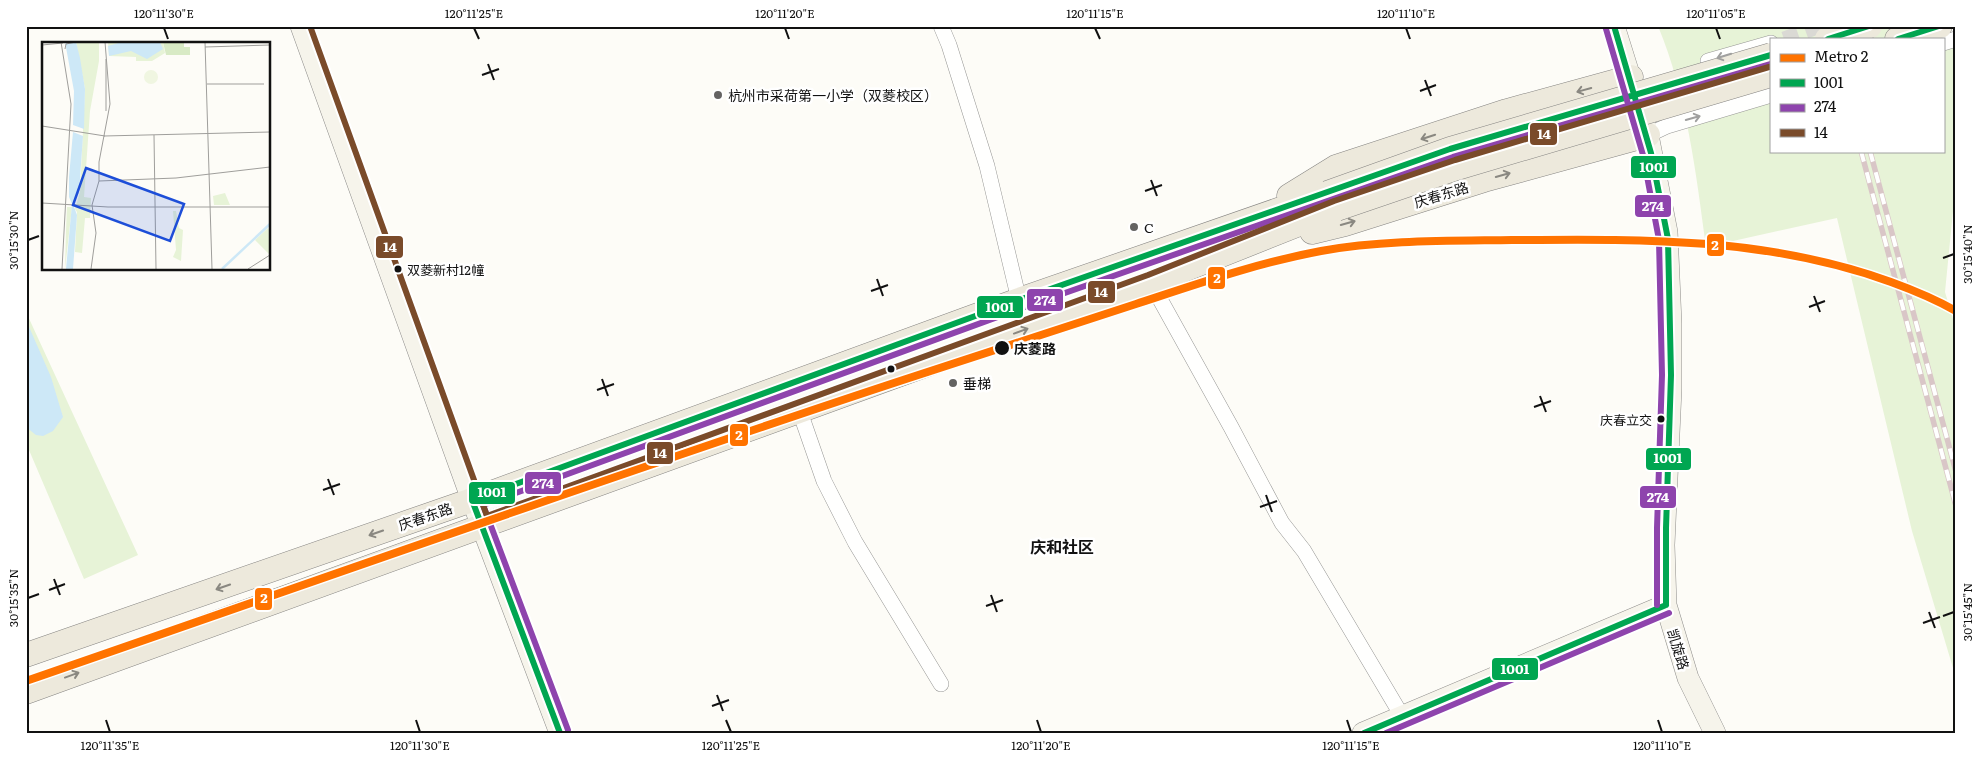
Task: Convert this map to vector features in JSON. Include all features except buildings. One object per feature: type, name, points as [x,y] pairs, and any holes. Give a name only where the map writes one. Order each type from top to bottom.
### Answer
[{"type":"main road","points":[[1830,38],[1870,26]]},
{"type":"main road","points":[[1900,38],[1940,26]]},
{"type":"main road","points":[[1332,201],[1450,149],[1770,55]]},
{"type":"main road","points":[[1332,201],[1457,168],[1770,76]]},
{"type":"main road","name":"庆春东路","points":[[1246,221],[1336,167],[1506,111],[1630,77]]},
{"type":"main road","name":"庆春东路","points":[[1233,250],[1345,224],[1484,180],[1648,135]]},
{"type":"main road","name":"庆春东路","points":[[26,655],[472,500],[1019,300],[1246,221],[1332,201]]},
{"type":"main road","name":"庆春东路","points":[[26,692],[1151,283],[1233,250],[1332,201]]},
{"type":"street","points":[[301,26],[472,500],[560,733]]},
{"type":"street","points":[[941,26],[986,166],[1019,300]]},
{"type":"street","name":"凯旋路","points":[[1614,26],[1648,135],[1667,232],[1671,323],[1671,419],[1664,545],[1666,604],[1688,678],[1715,733]]},
{"type":"street","points":[[1944,43],[1956,39]]},
{"type":"street","points":[[1630,77],[1650,79],[1770,42]]},
{"type":"street","points":[[1648,135],[1667,126],[1770,95]]},
{"type":"street","points":[[1151,283],[1232,427],[1282,523],[1304,551],[1402,716]]},
{"type":"street","points":[[800,412],[824,481],[854,542],[941,684]]},
{"type":"street","points":[[1363,733],[1666,604]]},
{"type":"green space","points":[[1658,26],[1948,26],[1956,49],[1956,181],[1945,292],[1956,329],[1956,678],[1912,531],[1837,218],[1706,247],[1689,135],[1676,80]]},
{"type":"green space","points":[[26,312],[138,555],[84,579],[26,443]]},
{"type":"water","points":[[26,320],[51,377],[63,417],[53,431],[43,436],[36,435],[26,427]]},
{"type":"tunnel","points":[[1787,38],[1820,26]]},
{"type":"railway","points":[[1828,26],[1831,38]]},
{"type":"railway","points":[[1837,26],[1840,38]]},
{"type":"railway","points":[[1861,152],[1956,506]]},
{"type":"railway","points":[[1870,152],[1956,472]]},
{"type":"metro line","name":"2","points":[[26,681],[796,416],[1204,282],[1250,268],[1321,251],[1344,247],[1440,241],[1609,240],[1704,244],[1798,256],[1844,267],[1907,288],[1956,311]]},
{"type":"transit line","name":"14","points":[[310,26],[487,516],[1148,275],[1334,201],[1455,160],[1769,67]]},
{"type":"transit line","name":"1001","points":[[1614,26],[1651,153],[1668,239],[1671,375],[1666,528],[1666,605]]},
{"type":"transit line","name":"1001","points":[[1831,38],[1869,26]]},
{"type":"transit line","name":"1001","points":[[1901,38],[1939,26]]},
{"type":"transit line","name":"274","points":[[1606,29],[1643,155],[1659,240],[1662,375],[1657,528],[1657,605]]},
{"type":"transit line","name":"1001","points":[[560,733],[472,500],[1019,300],[1450,149],[1770,55]]},
{"type":"transit line","name":"274","points":[[568,730],[483,505],[1022,308],[1453,157],[1770,64]]},
{"type":"transit line","name":"1001","points":[[1364,733],[1666,605]]},
{"type":"transit line","name":"274","points":[[1386,733],[1669,613]]},
{"type":"place","name":"杭州市采荷第一小学（双菱校区）","points":[[718,95]]},
{"type":"place","name":"C","points":[[1134,227]]},
{"type":"place","name":"双菱新村12幢","points":[[398,269]]},
{"type":"place","name":"庆菱路","points":[[1002,348]]},
{"type":"place","name":"垂梯","points":[[953,383]]},
{"type":"place","name":"庆春立交","points":[[1661,419]]},
{"type":"district","name":"庆和社区","points":[[1062,546]]}]
